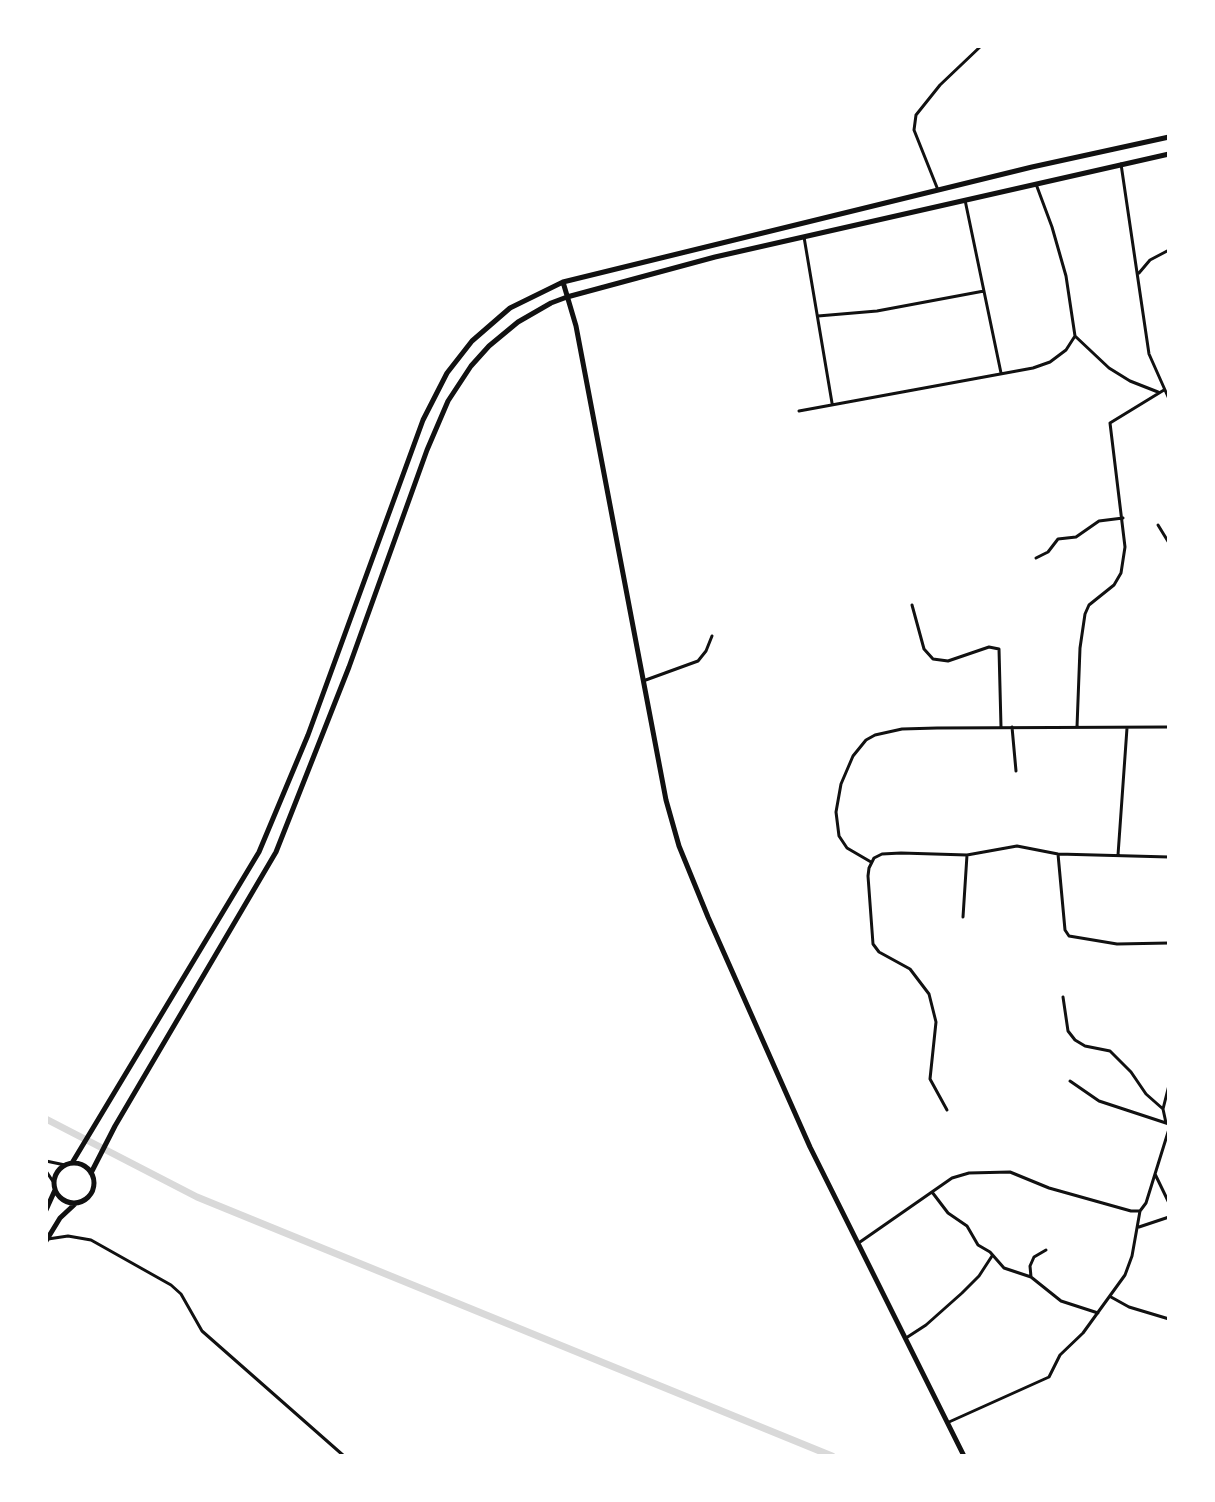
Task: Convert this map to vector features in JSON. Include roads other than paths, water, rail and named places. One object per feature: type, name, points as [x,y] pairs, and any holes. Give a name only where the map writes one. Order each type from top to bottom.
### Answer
[{"type":"main road","points":[[46,1210],[57,1173],[68,1164],[259,852],[308,735],[434,395],[459,356],[493,321],[510,308],[563,282],[1169,137]]},
{"type":"main road","points":[[91,1173],[115,1126],[276,852],[448,401],[471,366],[497,339],[534,312],[567,297],[715,257],[1169,154]]},
{"type":"main road","points":[[563,282],[576,326],[666,800],[686,866],[810,1147],[964,1456]]},
{"type":"main road","points":[[47,1240],[60,1218],[92,1192],[94,1179],[91,1173],[83,1165],[68,1164]]},
{"type":"main road","points":[[54,1187],[63,1200],[75,1203]]},
{"type":"street","points":[[938,190],[914,130],[916,115],[940,85],[981,46]]},
{"type":"street","points":[[1121,164],[1149,354],[1169,399]]},
{"type":"street","points":[[1036,184],[1066,276],[1075,336],[1119,375],[1158,392]]},
{"type":"street","points":[[964,200],[1001,373]]},
{"type":"street","points":[[804,237],[832,404]]},
{"type":"street","points":[[1139,273],[1150,260],[1169,250]]},
{"type":"street","points":[[818,316],[877,311],[984,291]]},
{"type":"street","points":[[799,411],[1050,362],[1066,350],[1075,336]]},
{"type":"street","points":[[1077,727],[1082,623],[1089,605],[1106,593],[1121,573],[1125,547],[1110,422],[1164,390]]},
{"type":"street","points":[[1036,558],[1048,552],[1058,539],[1076,537],[1099,521],[1123,518]]},
{"type":"street","points":[[1158,525],[1169,543]]},
{"type":"street","points":[[912,605],[924,649],[933,659],[948,661],[989,647],[999,649],[1001,727]]},
{"type":"street","points":[[643,681],[698,661],[712,636]]},
{"type":"street","points":[[1012,727],[1016,771]]},
{"type":"street","points":[[871,862],[847,848],[836,825],[841,784],[859,748],[875,735],[902,729],[1169,727]]},
{"type":"street","points":[[1118,855],[1127,728]]},
{"type":"street","points":[[947,1110],[930,1079],[936,1022],[929,994],[910,969],[879,952],[873,944],[868,876],[871,862],[882,854],[967,855],[1017,846],[1058,854],[1169,857]]},
{"type":"street","points":[[1058,854],[1065,930],[1069,936],[1117,944],[1169,943]]},
{"type":"street","points":[[963,917],[967,855]]},
{"type":"street","points":[[947,1422],[1049,1377],[1060,1355],[1073,1344],[1125,1275],[1139,1227],[1140,1211],[1146,1203],[1155,1173],[1168,1125],[1163,1109],[1146,1094],[1131,1072],[1110,1051],[1085,1046],[1075,1040],[1068,1031],[1063,997]]},
{"type":"street","points":[[1070,1081],[1099,1101],[1168,1125]]},
{"type":"street","points":[[1163,1109],[1169,1085]]},
{"type":"street","points":[[46,1161],[68,1164]]},
{"type":"street","points":[[46,1171],[54,1187]]},
{"type":"street","points":[[858,1243],[960,1175],[1010,1172],[1049,1188],[1140,1211]]},
{"type":"street","points":[[1155,1173],[1169,1203]]},
{"type":"street","points":[[932,1192],[948,1213],[967,1226],[978,1245],[1013,1273],[1031,1277],[1061,1301],[1098,1313]]},
{"type":"street","points":[[1139,1227],[1169,1217]]},
{"type":"street","points":[[47,1240],[68,1236],[91,1240],[171,1285],[181,1294],[202,1331],[344,1456]]},
{"type":"street","points":[[1031,1277],[1030,1266],[1034,1257],[1046,1250]]},
{"type":"street","points":[[905,1338],[926,1325],[962,1293],[979,1276],[992,1256]]},
{"type":"street","points":[[1111,1297],[1129,1307],[1169,1319]]},
{"type":"waterway","points":[[46,1119],[197,1197],[832,1456]]}]
